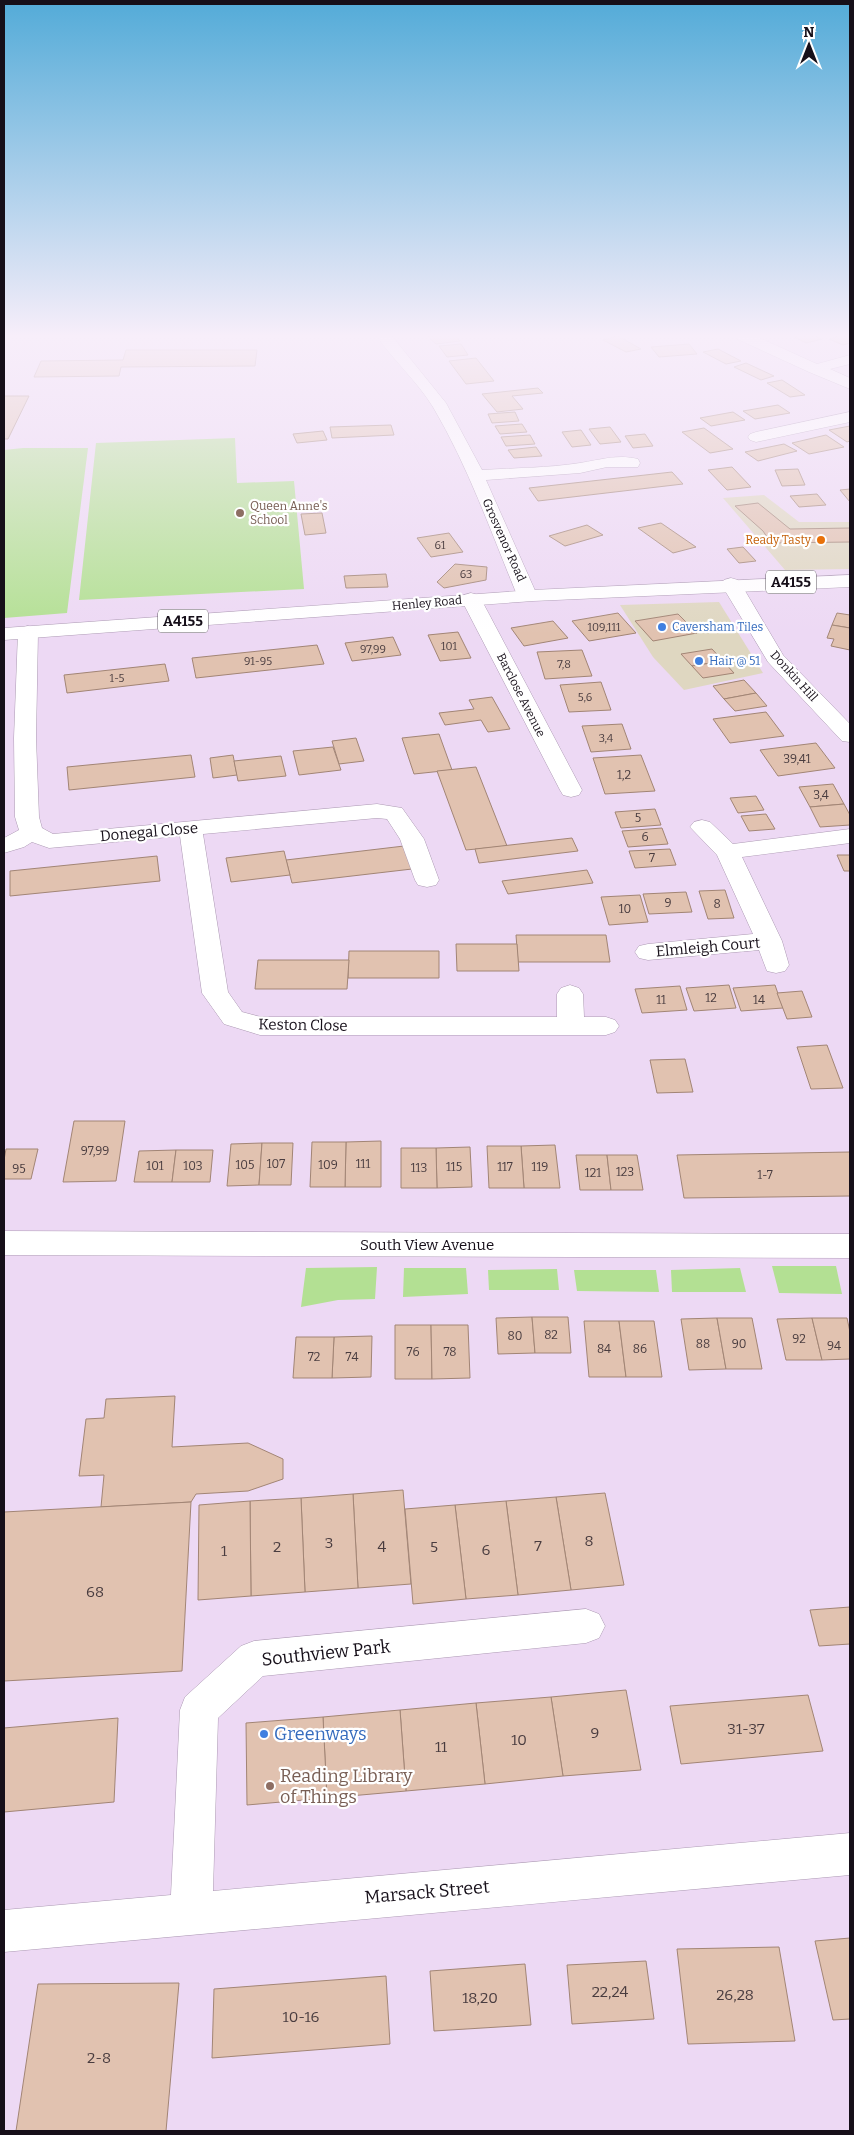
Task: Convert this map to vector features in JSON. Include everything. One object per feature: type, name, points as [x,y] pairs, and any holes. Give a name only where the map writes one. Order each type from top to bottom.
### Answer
[{"type":"street","name":"Grosvenor Road","points":[[454,435],[476,476],[527,595]]},
{"type":"street","points":[[756,437],[768,435]]},
{"type":"street","points":[[476,476],[580,468],[606,462],[632,462]]},
{"type":"street","name":"Henley Road","points":[[4,634],[527,595],[731,584],[850,581]]},
{"type":"street","name":"Donkin Hill","points":[[731,584],[775,658],[850,736]]},
{"type":"street","name":"Barclose Avenue","points":[[471,599],[571,790]]},
{"type":"street","points":[[4,846],[16,842],[30,832],[27,818],[25,738],[28,632]]},
{"type":"street","name":"Donegal Close","points":[[30,832],[49,841],[378,811],[394,813],[402,822],[412,839],[427,880]]},
{"type":"street","name":"Elmleigh Court","points":[[648,952],[772,953],[728,852],[702,827]]},
{"type":"street","name":"Keston Close","points":[[190,828],[215,993],[233,1018],[260,1026],[606,1026]]},
{"type":"street","points":[[728,852],[850,836]]},
{"type":"street","points":[[570,994],[571,1026]]},
{"type":"street","name":"South View Avenue","points":[[4,1243],[850,1246]]},
{"type":"street","name":"Southview Park","points":[[191,1914],[199,1710],[254,1659],[586,1626]]},
{"type":"street","name":"Marsack Street","points":[[4,1931],[850,1854]]},
{"type":"shaded area","points":[[764,495],[799,522],[850,522],[850,569],[785,570],[723,498]]},
{"type":"shaded area","points":[[719,602],[763,673],[684,690],[653,657],[620,605]]},
{"type":"green space","points":[[235,438],[237,483],[294,481],[304,589],[79,600],[96,443]]},
{"type":"green space","points":[[23,448],[88,448],[67,613],[4,618],[4,450]]},
{"type":"green space","points":[[772,1266],[836,1266],[842,1294],[779,1293]]},
{"type":"green space","points":[[377,1267],[375,1299],[338,1300],[301,1307],[306,1268]]},
{"type":"green space","points":[[404,1268],[466,1268],[468,1294],[403,1297]]},
{"type":"green space","points":[[740,1268],[746,1292],[672,1292],[671,1270]]},
{"type":"green space","points":[[557,1269],[559,1290],[489,1290],[488,1270]]},
{"type":"green space","points":[[574,1270],[656,1270],[659,1292],[577,1291]]},
{"type":"building","points":[[4,435],[10,435],[8,439],[4,439]]},
{"type":"building","points":[[293,435],[325,435],[327,440],[297,443]]},
{"type":"building","points":[[331,435],[394,435],[332,438]]},
{"type":"building","points":[[530,435],[535,444],[506,446],[501,437]]},
{"type":"building","points":[[564,435],[584,435],[591,445],[572,447]]},
{"type":"building","points":[[593,435],[616,435],[621,442],[600,444]]},
{"type":"building","points":[[645,435],[653,446],[633,448],[625,436]]},
{"type":"building","points":[[686,435],[713,435],[733,449],[710,453]]},
{"type":"building","points":[[826,435],[844,447],[809,454],[792,443]]},
{"type":"building","points":[[836,435],[850,435],[850,441],[847,442]]},
{"type":"building","points":[[784,444],[797,451],[758,461],[745,452]]},
{"type":"building","points":[[536,447],[542,456],[514,458],[508,450]]},
{"type":"building","points":[[732,467],[751,487],[727,490],[708,470]]},
{"type":"building","points":[[798,469],[805,485],[782,486],[775,470]]},
{"type":"building","points":[[672,472],[683,484],[538,501],[529,488]]},
{"type":"building","points":[[850,489],[850,502],[840,490]]},
{"type":"building","points":[[817,494],[826,505],[799,507],[790,496]]},
{"type":"building","points":[[758,503],[790,529],[850,528],[850,542],[771,543],[763,531],[735,506]]},
{"type":"building","points":[[322,513],[326,533],[305,535],[301,514]]},
{"type":"building","points":[[661,523],[696,547],[673,553],[638,528]]},
{"type":"building","points":[[587,525],[603,535],[565,546],[549,536]]},
{"type":"building","points":[[449,533],[463,552],[431,557],[417,538]]},
{"type":"building","points":[[743,547],[756,561],[739,563],[727,549]]},
{"type":"building","points":[[455,564],[487,567],[486,580],[444,588],[437,582]]},
{"type":"building","points":[[386,574],[388,587],[346,588],[344,576]]},
{"type":"building","points":[[618,613],[636,633],[589,641],[572,621]]},
{"type":"building","points":[[837,613],[850,615],[850,628],[832,625]]},
{"type":"building","points":[[678,614],[697,633],[653,641],[635,621]]},
{"type":"building","points":[[553,621],[568,638],[524,646],[511,628]]},
{"type":"building","points":[[832,625],[850,628],[850,650],[831,646],[834,639],[827,638]]},
{"type":"building","points":[[458,632],[471,658],[440,661],[428,635]]},
{"type":"building","points":[[393,637],[401,655],[352,661],[345,643]]},
{"type":"building","points":[[317,645],[324,664],[196,678],[192,658]]},
{"type":"building","points":[[712,649],[723,661],[692,666],[681,654]]},
{"type":"building","points":[[582,650],[592,676],[545,679],[537,652]]},
{"type":"building","points":[[723,661],[734,673],[703,678],[692,666]]},
{"type":"building","points":[[165,664],[169,681],[67,693],[64,675]]},
{"type":"building","points":[[744,680],[756,693],[724,699],[713,686]]},
{"type":"building","points":[[601,682],[611,710],[569,712],[560,685]]},
{"type":"building","points":[[756,693],[767,706],[735,711],[724,699]]},
{"type":"building","points":[[492,697],[510,729],[488,732],[481,720],[445,725],[439,713],[474,709],[469,700]]},
{"type":"building","points":[[766,712],[784,736],[730,743],[713,719]]},
{"type":"building","points":[[622,724],[631,749],[591,752],[582,726]]},
{"type":"building","points":[[439,734],[452,770],[414,774],[402,738]]},
{"type":"building","points":[[356,738],[364,761],[339,764],[332,741]]},
{"type":"building","points":[[816,743],[835,768],[778,776],[760,750]]},
{"type":"building","points":[[333,747],[341,770],[299,775],[293,751]]},
{"type":"building","points":[[191,755],[195,777],[69,790],[67,767]]},
{"type":"building","points":[[233,755],[237,775],[213,778],[210,758]]},
{"type":"building","points":[[641,755],[655,791],[605,794],[593,758]]},
{"type":"building","points":[[281,756],[286,776],[238,781],[234,761]]},
{"type":"building","points":[[476,767],[507,846],[466,850],[437,771]]},
{"type":"building","points":[[833,784],[844,804],[810,807],[799,787]]},
{"type":"building","points":[[756,796],[764,810],[738,813],[730,798]]},
{"type":"building","points":[[844,804],[850,815],[850,825],[820,827],[810,807]]},
{"type":"building","points":[[655,809],[661,825],[621,828],[615,812]]},
{"type":"building","points":[[766,814],[775,829],[749,831],[741,816]]},
{"type":"building","points":[[662,828],[668,844],[628,847],[622,831]]},
{"type":"building","points":[[572,838],[578,851],[479,863],[475,849]]},
{"type":"building","points":[[404,846],[412,869],[292,883],[286,860]]},
{"type":"building","points":[[670,849],[676,865],[635,868],[629,851]]},
{"type":"building","points":[[284,851],[290,875],[231,882],[226,858]]},
{"type":"building","points":[[837,855],[850,855],[850,871],[844,871]]},
{"type":"building","points":[[157,856],[160,881],[10,896],[10,871]]},
{"type":"building","points":[[587,870],[593,883],[508,894],[502,881]]},
{"type":"building","points":[[725,890],[734,918],[708,919],[699,891]]},
{"type":"building","points":[[686,892],[692,912],[649,914],[643,894]]},
{"type":"building","points":[[640,895],[648,922],[609,925],[601,897]]},
{"type":"building","points":[[516,935],[606,935],[610,962],[518,962]]},
{"type":"building","points":[[456,944],[517,944],[519,971],[457,971]]},
{"type":"building","points":[[349,951],[439,951],[439,978],[348,978]]},
{"type":"building","points":[[258,960],[349,960],[347,989],[255,989]]},
{"type":"building","points":[[729,985],[736,1008],[694,1011],[686,988]]},
{"type":"building","points":[[775,985],[783,1008],[741,1011],[733,988]]},
{"type":"building","points":[[680,986],[687,1010],[642,1013],[635,989]]},
{"type":"building","points":[[802,991],[812,1017],[787,1019],[777,993]]},
{"type":"building","points":[[827,1045],[843,1088],[811,1089],[797,1047]]},
{"type":"building","points":[[685,1059],[693,1092],[657,1093],[650,1060]]},
{"type":"building","points":[[74,1121],[125,1121],[116,1181],[63,1182]]},
{"type":"building","points":[[381,1141],[381,1187],[345,1187],[346,1142]]},
{"type":"building","points":[[312,1142],[346,1142],[345,1187],[310,1187]]},
{"type":"building","points":[[262,1143],[259,1185],[227,1186],[231,1144]]},
{"type":"building","points":[[262,1143],[293,1143],[291,1185],[259,1185]]},
{"type":"building","points":[[555,1145],[560,1188],[524,1188],[521,1146]]},
{"type":"building","points":[[487,1146],[521,1146],[524,1188],[489,1188]]},
{"type":"building","points":[[470,1147],[472,1187],[437,1188],[436,1148]]},
{"type":"building","points":[[401,1148],[436,1148],[437,1188],[401,1188]]},
{"type":"building","points":[[6,1149],[38,1149],[31,1179],[4,1179]]},
{"type":"building","points":[[176,1150],[172,1182],[134,1182],[139,1151]]},
{"type":"building","points":[[176,1150],[213,1150],[210,1182],[172,1182]]},
{"type":"building","points":[[850,1152],[850,1196],[684,1198],[677,1155]]},
{"type":"building","points":[[576,1155],[607,1155],[611,1190],[580,1190]]},
{"type":"building","points":[[607,1155],[637,1155],[643,1190],[611,1190]]},
{"type":"building","points":[[532,1317],[535,1353],[498,1354],[496,1318]]},
{"type":"building","points":[[532,1317],[568,1317],[571,1353],[535,1353]]},
{"type":"building","points":[[717,1318],[726,1369],[689,1370],[681,1319]]},
{"type":"building","points":[[717,1318],[752,1318],[762,1369],[726,1369]]},
{"type":"building","points":[[812,1318],[822,1360],[786,1360],[777,1319]]},
{"type":"building","points":[[812,1318],[847,1318],[850,1332],[850,1359],[822,1360]]},
{"type":"building","points":[[584,1321],[619,1321],[626,1377],[589,1377]]},
{"type":"building","points":[[619,1321],[654,1321],[662,1377],[626,1377]]},
{"type":"building","points":[[395,1325],[431,1325],[432,1379],[395,1379]]},
{"type":"building","points":[[431,1325],[468,1325],[470,1378],[432,1379]]},
{"type":"building","points":[[372,1336],[371,1377],[332,1378],[334,1337]]},
{"type":"building","points":[[296,1337],[334,1337],[332,1378],[293,1378]]},
{"type":"building","points":[[175,1396],[172,1447],[248,1443],[283,1459],[283,1479],[248,1491],[196,1494],[191,1502],[101,1507],[104,1475],[79,1476],[86,1419],[104,1418],[106,1399]]},
{"type":"building","points":[[403,1490],[411,1584],[358,1588],[353,1494]]},
{"type":"building","points":[[605,1493],[624,1585],[571,1590],[556,1497]]},
{"type":"building","points":[[353,1494],[358,1588],[305,1592],[301,1498]]},
{"type":"building","points":[[556,1497],[571,1590],[518,1595],[506,1501]]},
{"type":"building","points":[[301,1498],[305,1592],[251,1596],[250,1501]]},
{"type":"building","points":[[250,1501],[251,1596],[198,1600],[199,1505]]},
{"type":"building","points":[[506,1501],[518,1595],[466,1599],[455,1505]]},
{"type":"building","points":[[191,1502],[182,1671],[4,1681],[4,1512]]},
{"type":"building","points":[[455,1505],[466,1599],[413,1604],[405,1509]]},
{"type":"building","points":[[850,1607],[850,1644],[819,1646],[810,1610]]},
{"type":"building","points":[[626,1690],[641,1770],[563,1776],[551,1697]]},
{"type":"building","points":[[808,1695],[823,1751],[681,1764],[670,1706]]},
{"type":"building","points":[[551,1697],[563,1776],[485,1784],[476,1703]]},
{"type":"building","points":[[476,1703],[485,1784],[406,1791],[400,1710]]},
{"type":"building","points":[[400,1710],[406,1791],[327,1798],[323,1717]]},
{"type":"building","points":[[323,1717],[327,1798],[247,1805],[246,1723]]},
{"type":"building","points":[[118,1718],[114,1802],[4,1812],[4,1728]]},
{"type":"building","points":[[850,1938],[850,2019],[833,2020],[815,1941]]},
{"type":"building","points":[[779,1947],[795,2041],[688,2044],[677,1949]]},
{"type":"building","points":[[646,1961],[654,2019],[572,2024],[567,1965]]},
{"type":"building","points":[[525,1964],[531,2025],[434,2031],[430,1971]]},
{"type":"building","points":[[386,1976],[390,2044],[212,2058],[214,1989]]},
{"type":"building","points":[[179,1983],[166,2131],[16,2131],[38,1984]]},
{"type":"place","name":"Queen Anne's School","points":[[240,513]]},
{"type":"place","name":"Ready Tasty","points":[[821,540]]},
{"type":"place","name":"Caversham Tiles","points":[[662,627]]},
{"type":"place","name":"Hair @ 51","points":[[699,661]]},
{"type":"place","name":"Greenways","points":[[264,1734]]},
{"type":"place","name":"Reading Library of Things","points":[[270,1786]]}]
